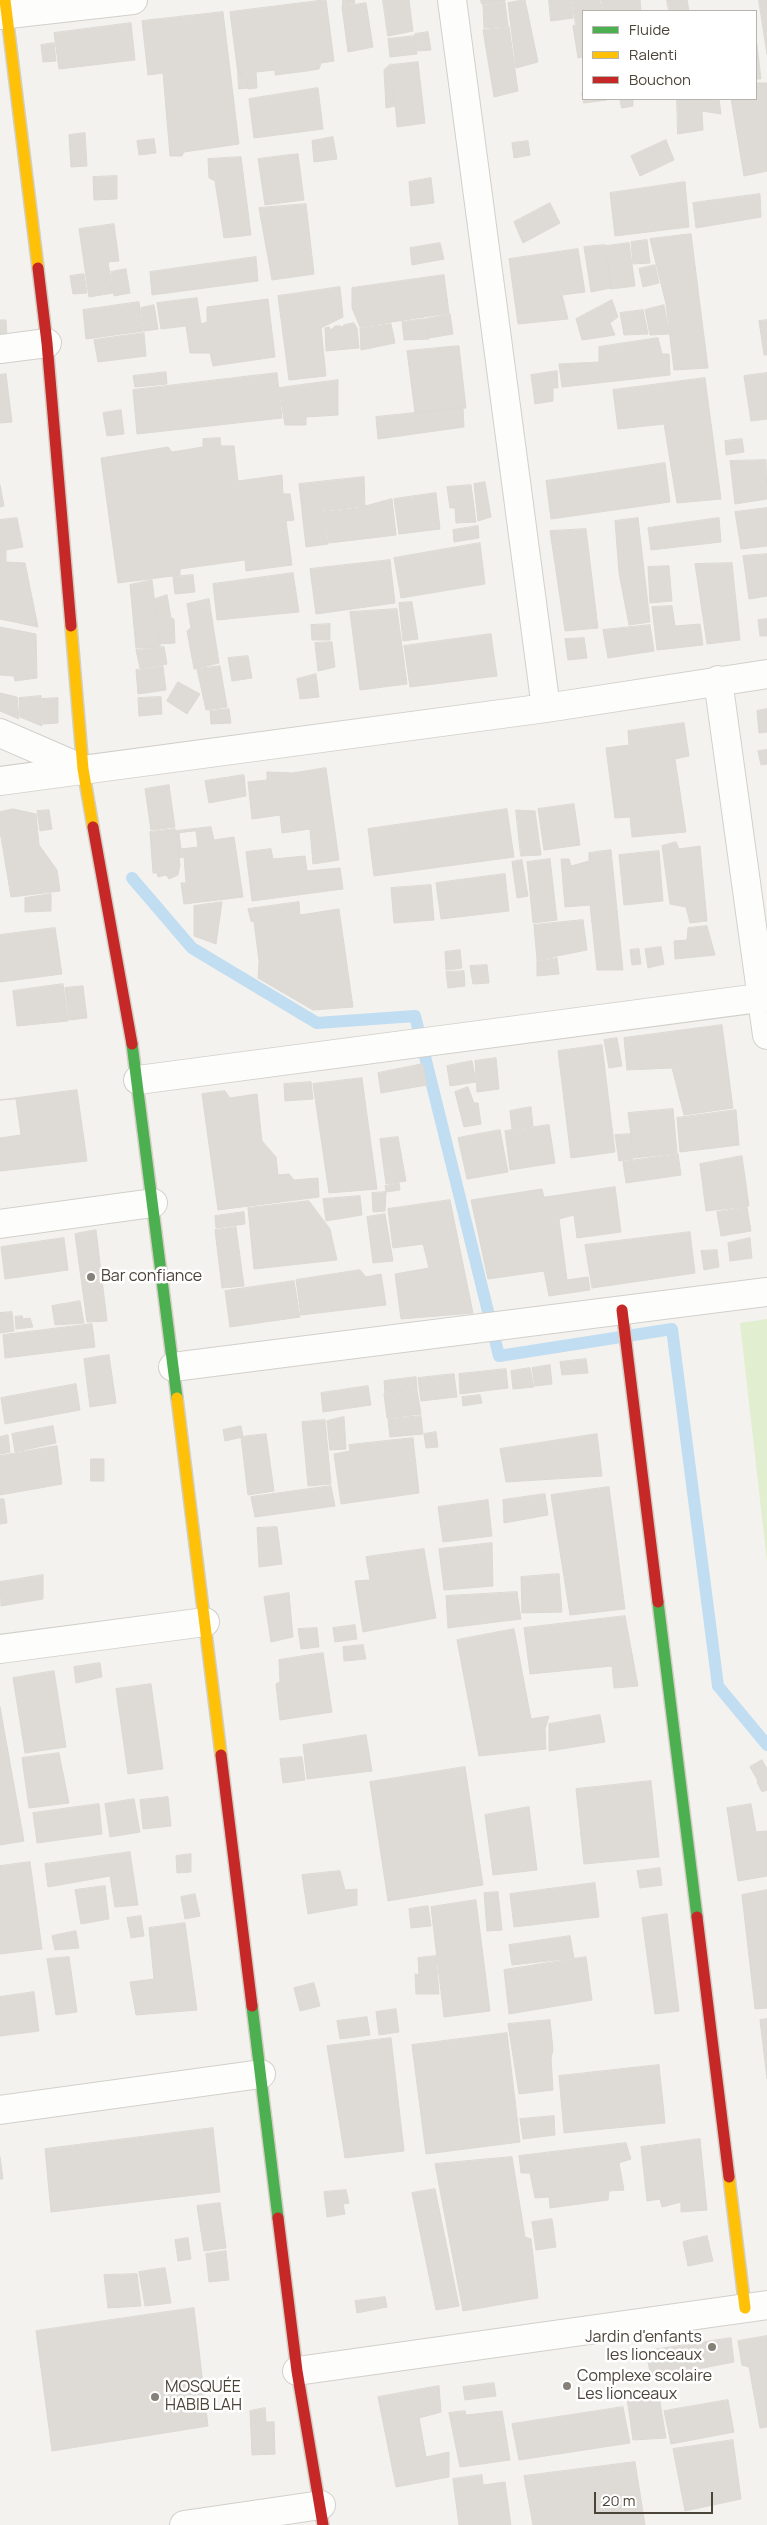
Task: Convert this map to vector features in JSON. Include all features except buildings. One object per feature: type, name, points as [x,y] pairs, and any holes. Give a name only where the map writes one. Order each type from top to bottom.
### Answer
[{"type":"street","points":[[133,0],[4,9],[47,343],[83,768],[138,1080],[297,2371],[322,2515],[184,2525]]},
{"type":"street","points":[[452,0],[546,708]]},
{"type":"street","points":[[0,349],[47,343]]},
{"type":"street","points":[[0,781],[83,768],[546,708],[718,680],[767,674]]},
{"type":"street","points":[[718,680],[764,997],[767,1035]]},
{"type":"street","points":[[0,733],[83,768]]},
{"type":"street","points":[[138,1080],[764,997]]},
{"type":"street","points":[[0,1224],[153,1203]]},
{"type":"street","points":[[173,1367],[767,1292]]},
{"type":"street","points":[[297,2371],[756,2307],[622,1310]]},
{"type":"street","points":[[0,1650],[205,1622]]},
{"type":"street","points":[[0,2110],[260,2074]]},
{"type":"green space","points":[[767,1319],[767,1562],[740,1323]]},
{"type":"waterway","points":[[132,878],[192,948],[317,1023],[415,1016],[499,1356],[672,1329],[718,1686],[767,1745]]},
{"type":"traffic: fast","points":[[132,1044],[177,1398]]},
{"type":"traffic: fast","points":[[658,1602],[697,1917]]},
{"type":"traffic: fast","points":[[252,2006],[278,2218]]},
{"type":"traffic: slow","points":[[5,0],[38,268]]},
{"type":"traffic: slow","points":[[71,626],[83,769],[93,827]]},
{"type":"traffic: slow","points":[[177,1398],[221,1755]]},
{"type":"traffic: slow","points":[[729,2177],[745,2308]]},
{"type":"traffic: jam","points":[[38,268],[47,343],[71,626]]},
{"type":"traffic: jam","points":[[93,827],[132,1044]]},
{"type":"traffic: jam","points":[[622,1310],[658,1602]]},
{"type":"traffic: jam","points":[[221,1755],[252,2006]]},
{"type":"traffic: jam","points":[[697,1917],[729,2177]]},
{"type":"traffic: jam","points":[[278,2218],[297,2371],[323,2525]]},
{"type":"place","name":"Bar confiance","points":[[91,1277]]},
{"type":"place","name":"Jardin d'enfants les lionceaux","points":[[712,2347]]},
{"type":"place","name":"Complexe scolaire Les lionceaux","points":[[567,2386]]},
{"type":"place","name":"MOSQUÉE HABIB LAH","points":[[155,2397]]}]
